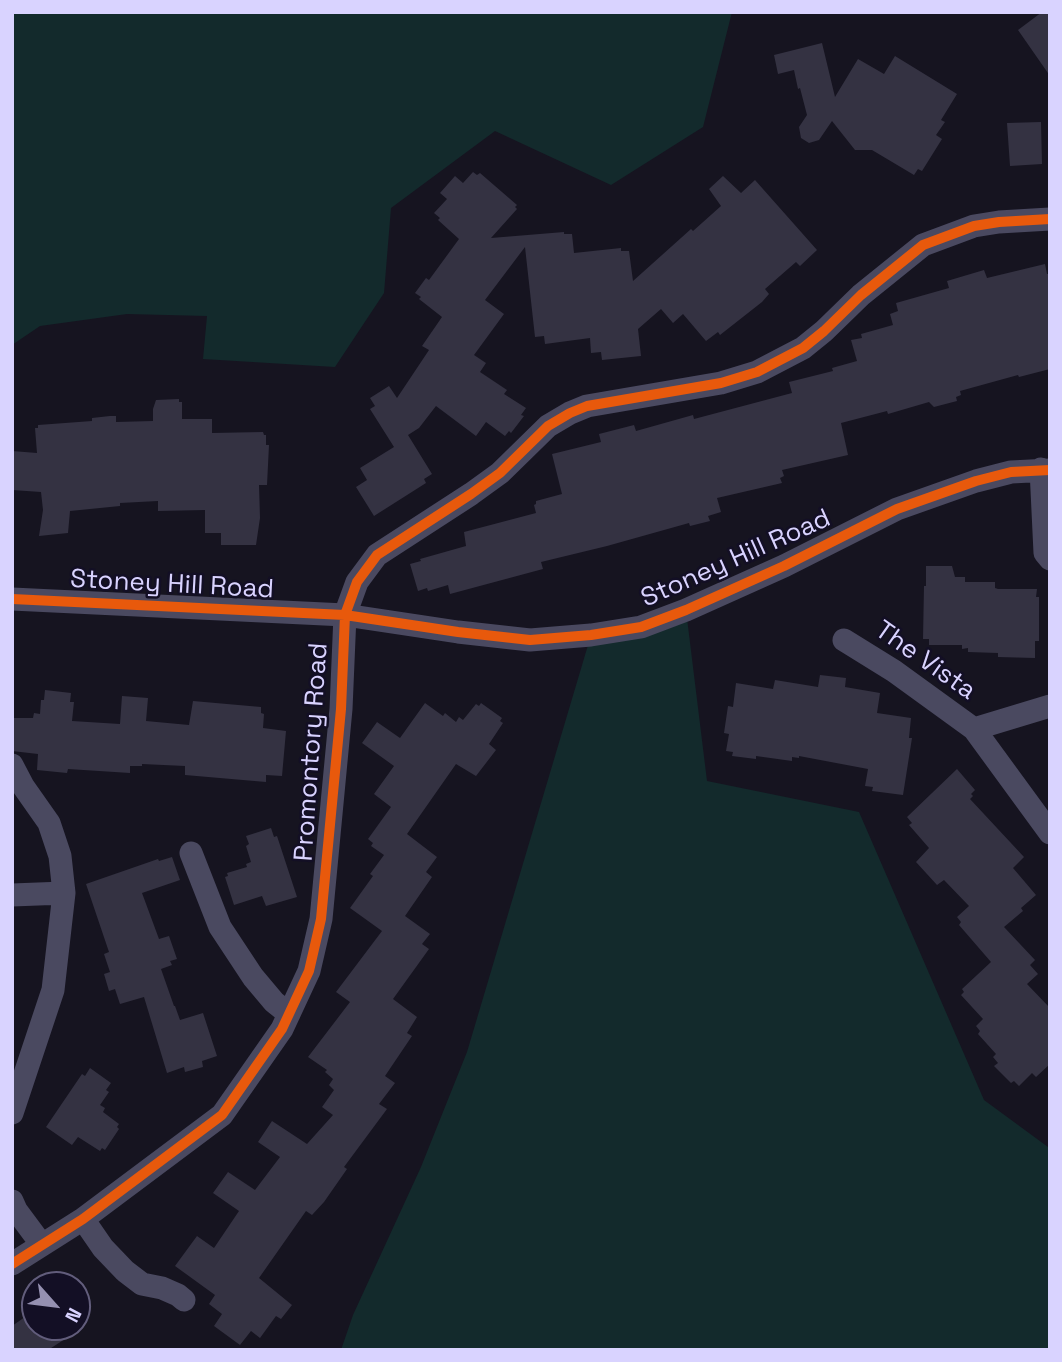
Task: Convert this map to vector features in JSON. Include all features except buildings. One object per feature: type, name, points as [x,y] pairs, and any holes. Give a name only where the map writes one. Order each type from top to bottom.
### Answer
[{"type":"street","name":"Promontory Road","points":[[12,1264],[83,1219],[222,1115],[282,1029],[309,971],[321,919],[341,709],[345,615],[358,582],[376,555],[500,473],[548,426],[570,413],[587,406],[721,383],[757,372],[803,348],[861,295],[923,245],[974,226],[1050,219]]},
{"type":"street","name":"Stoney Hill Road","points":[[12,599],[345,615],[530,640],[591,635],[641,627],[737,588],[897,509],[976,481],[1011,472],[1045,470]]},
{"type":"street","points":[[1045,470],[1045,553],[1050,559]]},
{"type":"street","name":"The Vista","points":[[844,640],[894,671],[974,729],[1050,833]]},
{"type":"street","name":"The Vista","points":[[974,729],[1050,706]]},
{"type":"street","points":[[12,765],[49,823],[60,856],[64,893],[53,990],[12,1114]]},
{"type":"street","points":[[191,853],[220,927],[253,977],[274,1002],[289,1014]]},
{"type":"street","points":[[12,895],[64,893]]},
{"type":"street","points":[[12,1201],[42,1245]]},
{"type":"street","points":[[83,1219],[103,1248],[125,1272],[142,1284],[162,1288],[184,1300]]},
{"type":"green space","points":[[12,12],[732,12],[703,127],[611,185],[495,131],[391,208],[384,293],[335,367],[203,359],[207,316],[127,314],[40,326],[12,345]]},
{"type":"green space","points":[[686,610],[707,781],[859,812],[984,1100],[1048,1147],[1050,1350],[341,1350],[353,1315],[421,1167],[467,1052],[591,635]]},
{"type":"cycle path","points":[[12,1264],[83,1219],[222,1115],[282,1029],[309,971],[321,919],[341,709],[345,615],[357,582],[377,555],[500,473],[548,426],[570,413],[587,406],[721,383],[757,372],[803,348],[861,295],[923,245],[974,226],[1050,219]]},
{"type":"cycle path","points":[[12,599],[345,615],[530,640],[591,635],[641,627],[686,610],[784,566],[897,509],[976,481],[1011,472],[1050,470]]}]
